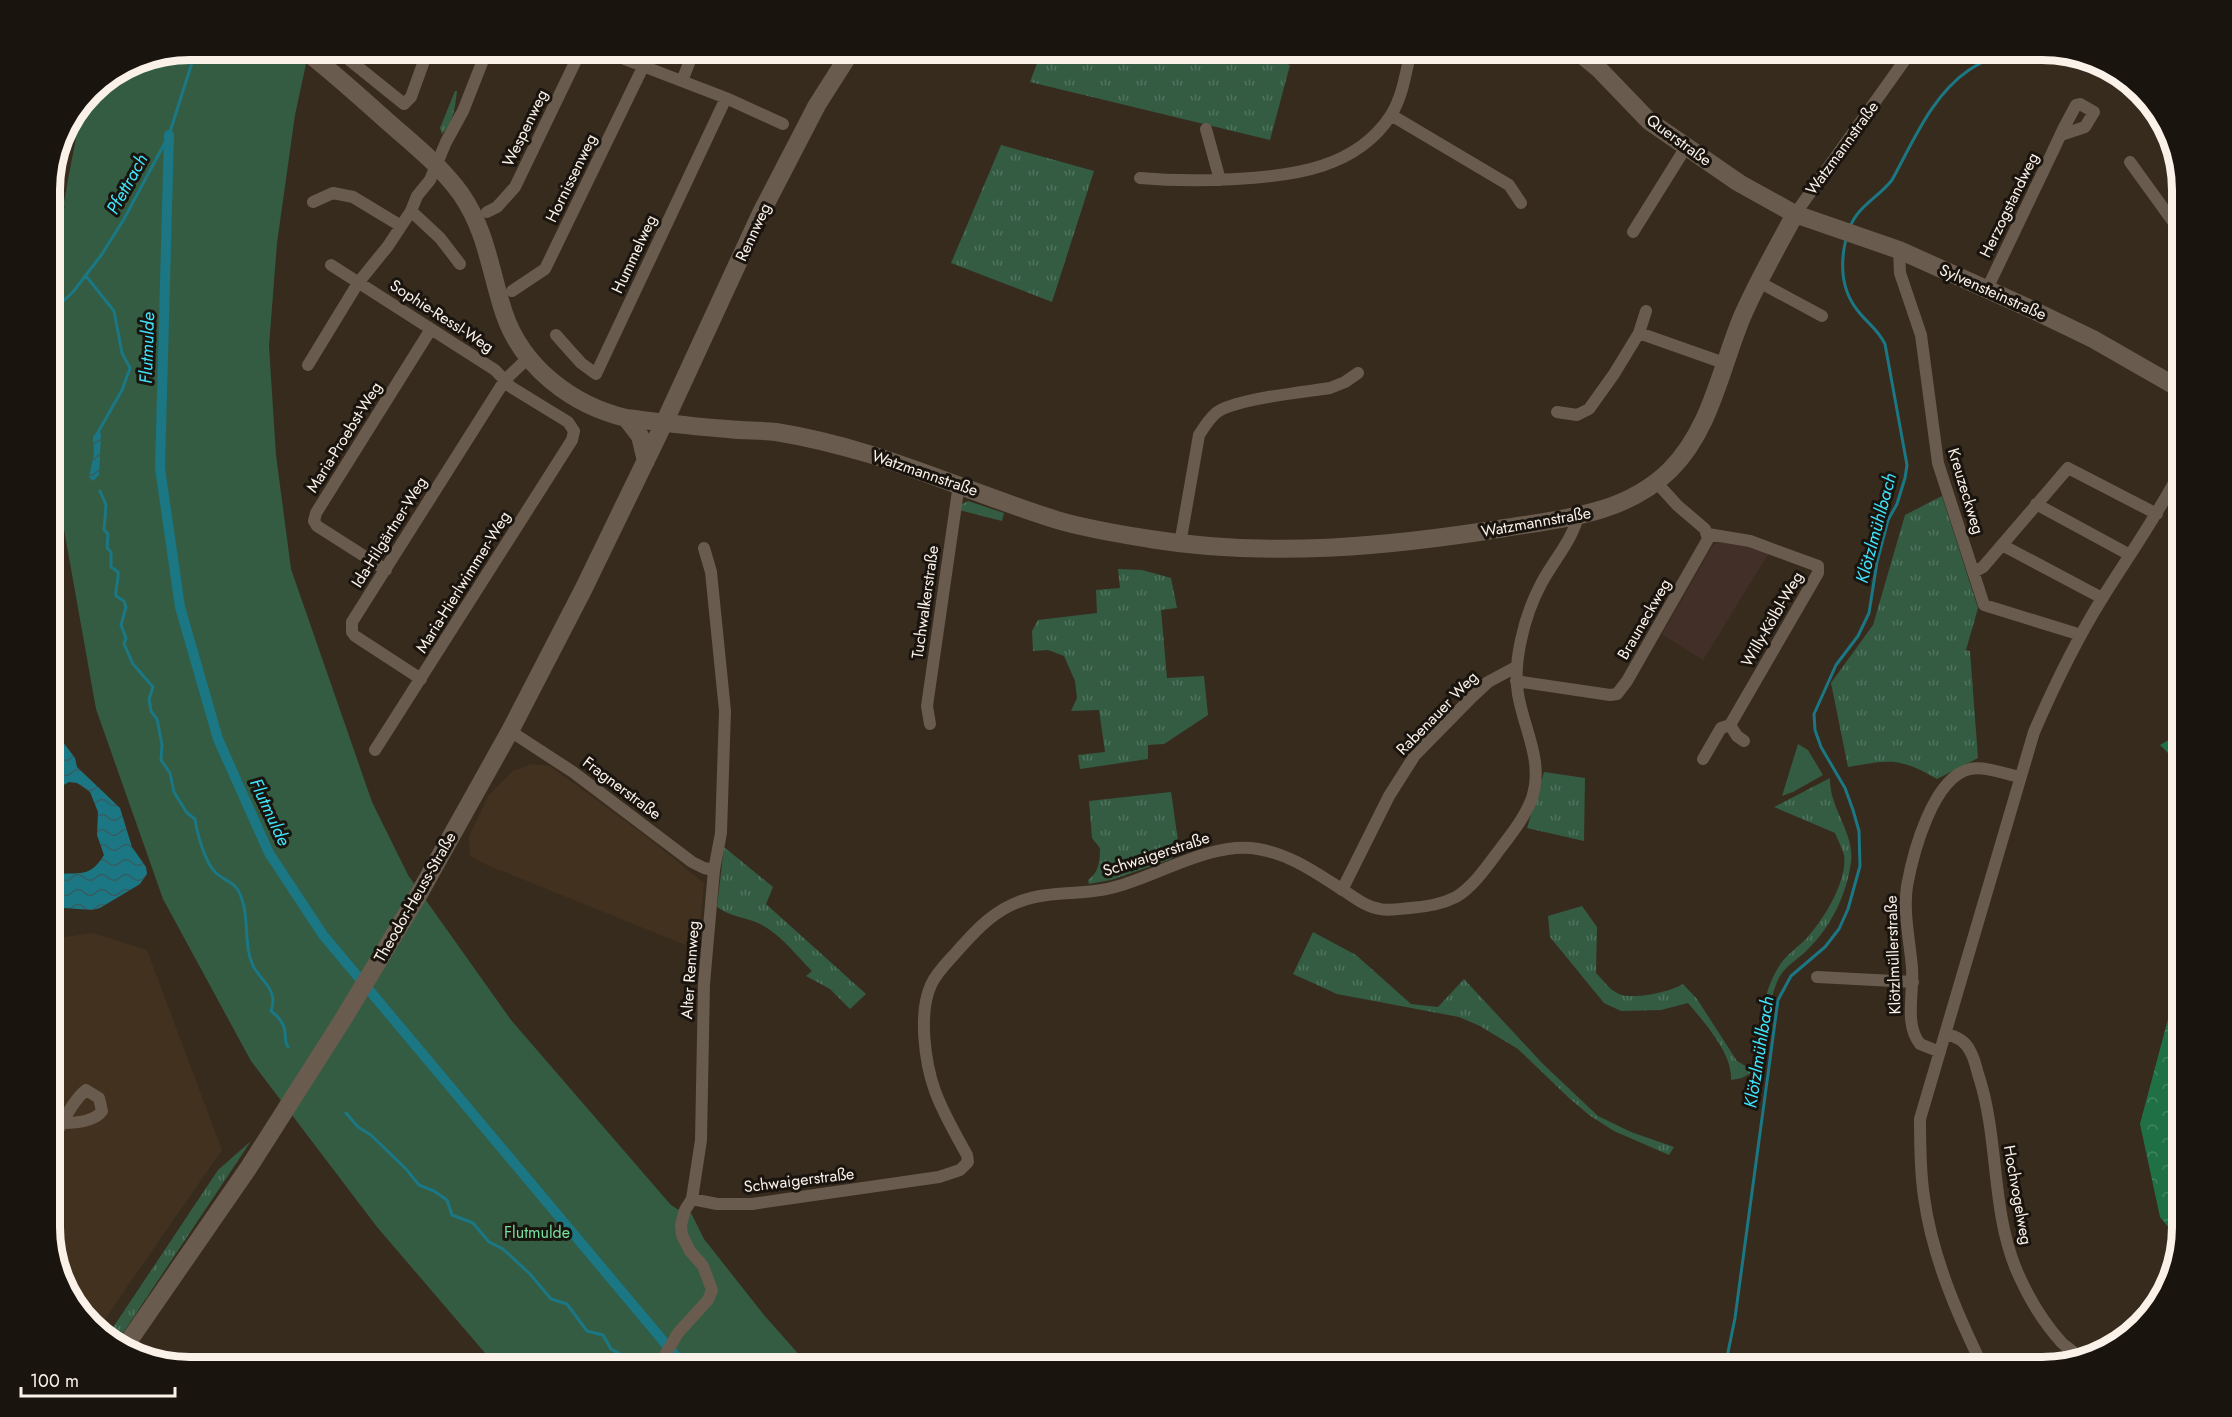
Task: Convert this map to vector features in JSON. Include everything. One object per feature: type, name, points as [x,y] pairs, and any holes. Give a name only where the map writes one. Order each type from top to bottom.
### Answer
[{"type":"main road","name":"Watzmannstraße","points":[[317,60],[438,165],[475,215],[488,249],[504,313],[518,344],[528,358],[550,380],[580,400],[626,418],[773,432],[810,439],[868,454],[1060,521],[1180,544],[1260,549],[1344,548],[1494,530],[1578,517],[1626,501],[1656,482],[1688,450],[1695,439],[1708,413],[1724,363],[1743,316],[1795,214]]},
{"type":"main road","name":"Rennweg","points":[[665,421],[761,213],[801,133],[846,60]]},
{"type":"main road","name":"Querstraße","points":[[1588,60],[1648,121],[1739,183],[1795,214]]},
{"type":"main road","name":"Sylvensteinstraße","points":[[1795,214],[1899,250],[1987,289],[2093,339],[2172,384]]},
{"type":"main road","points":[[680,388],[696,425]]},
{"type":"main road","points":[[626,418],[642,440],[646,461]]},
{"type":"main road","name":"Theodor-Heuss-Straße","points":[[128,1342],[261,1148],[420,892],[510,731],[583,590],[665,421]]},
{"type":"street","points":[[349,60],[404,104],[411,97],[424,60]]},
{"type":"street","points":[[308,365],[358,283],[401,226],[417,196],[430,180],[483,60]]},
{"type":"street","name":"Wespenweg","points":[[487,212],[497,207],[515,187],[576,60]]},
{"type":"street","points":[[630,60],[726,98],[783,124]]},
{"type":"street","points":[[682,81],[690,60]]},
{"type":"street","points":[[1140,178],[1180,182],[1272,177],[1318,168],[1339,160],[1361,146],[1391,115],[1404,83],[1409,60]]},
{"type":"street","name":"Watzmannstraße","points":[[1795,214],[1905,60]]},
{"type":"street","name":"Hornissenweg","points":[[512,291],[545,269],[644,65]]},
{"type":"street","name":"Hummelweg","points":[[556,335],[581,363],[596,374],[726,98]]},
{"type":"street","points":[[1391,115],[1509,185],[1521,203]]},
{"type":"street","points":[[1206,129],[1220,180]]},
{"type":"street","name":"Herzogstandweg","points":[[1987,289],[2061,135]]},
{"type":"street","points":[[1633,232],[1686,147]]},
{"type":"street","points":[[2130,162],[2172,220]]},
{"type":"street","points":[[313,202],[333,193],[353,197],[401,226]]},
{"type":"street","points":[[411,211],[440,238],[460,264]]},
{"type":"street","name":"Kreuzeckweg","points":[[1899,250],[1900,273],[1921,335],[1938,463],[1984,605],[2081,635]]},
{"type":"street","name":"Sophie-Ressl-Weg","points":[[331,265],[495,370],[511,387],[568,423],[574,431]]},
{"type":"street","points":[[1759,282],[1822,316]]},
{"type":"street","points":[[1557,412],[1577,415],[1589,409],[1639,333],[1646,310]]},
{"type":"street","name":"Maria-Proebst-Weg","points":[[386,570],[317,526],[314,521],[316,513],[431,329]]},
{"type":"street","points":[[1639,333],[1724,363]]},
{"type":"street","points":[[505,380],[528,358]]},
{"type":"street","points":[[1180,544],[1199,435],[1217,412],[1232,404],[1330,388],[1358,373]]},
{"type":"street","name":"Ida-Hilgärtner-Weg","points":[[421,679],[352,632],[352,622],[505,380]]},
{"type":"street","name":"Maria-Hierlwimmer-Weg","points":[[375,750],[572,440],[574,431]]},
{"type":"street","points":[[1974,572],[1983,567],[2068,468],[2157,514]]},
{"type":"street","points":[[1656,482],[1708,534]]},
{"type":"street","name":"Tuchwalkerstraße","points":[[930,724],[927,706],[959,484]]},
{"type":"street","points":[[1978,1357],[1960,1317],[1930,1229],[1921,1173],[1920,1119],[2034,732],[2081,635],[2130,555],[2172,493]]},
{"type":"street","points":[[2036,504],[2130,555]]},
{"type":"street","name":"Schwaigerstraße","points":[[692,1199],[717,1204],[752,1204],[939,1178],[960,1170],[968,1162],[967,1155],[935,1092],[930,1073],[924,1024],[926,999],[938,973],[981,926],[1000,910],[1018,902],[1036,896],[1111,888],[1143,879],[1209,852],[1237,848],[1256,848],[1289,858],[1378,909],[1429,906],[1455,897],[1466,889],[1493,858],[1528,809],[1535,783],[1535,755],[1518,695],[1516,667],[1532,604],[1545,578],[1572,536],[1578,517]]},
{"type":"street","name":"Brauneckweg","points":[[1516,681],[1596,694],[1617,694],[1648,646],[1705,544],[1708,534]]},
{"type":"street","name":"Willy-Kölbl-Weg","points":[[1708,534],[1750,541],[1818,566],[1818,573],[1730,725]]},
{"type":"street","points":[[2002,545],[2103,598]]},
{"type":"street","name":"Alter Rennweg","points":[[664,1357],[678,1333],[708,1300],[712,1290],[703,1266],[690,1251],[682,1235],[681,1225],[685,1210],[692,1199],[701,1140],[704,984],[714,870],[722,833],[725,711],[711,572],[704,548]]},
{"type":"street","name":"Rabenauer Weg","points":[[1342,890],[1393,789],[1415,755],[1473,696],[1496,677],[1516,667]]},
{"type":"street","points":[[1703,759],[1722,728],[1730,725],[1737,736],[1744,741]]},
{"type":"street","name":"Fragnerstraße","points":[[510,731],[573,772],[692,862],[714,870]]},
{"type":"street","name":"Klötzlmüllerstraße","points":[[1940,1052],[1920,1044],[1911,1028],[1913,982],[1907,920],[1907,886],[1925,824],[1934,803],[1947,783],[1968,770],[1990,770],[2020,777]]},
{"type":"street","points":[[1817,977],[1913,982]]},
{"type":"street","name":"Hochvogelweg","points":[[1945,1034],[1956,1036],[1964,1041],[1971,1051],[1984,1092],[1998,1190],[2008,1243],[2016,1269],[2045,1321],[2063,1344],[2074,1353]]},
{"type":"street","points":[[60,1128],[63,1123]]},
{"type":"shaded area","points":[[1721,540],[1770,551],[1703,660],[1662,634],[1713,545]]},
{"type":"shaded area","points":[[532,764],[550,766],[647,837],[704,883],[698,950],[487,865],[470,856],[469,837],[488,796],[513,771]]},
{"type":"shaded area","points":[[93,933],[147,950],[222,1150],[102,1323],[73,1285],[62,1253],[60,1236],[60,938]]},
{"type":"green space","name":"Flutmulde","points":[[181,60],[307,60],[295,115],[277,243],[269,346],[276,455],[291,569],[372,802],[408,875],[511,1020],[670,1204],[677,1209],[691,1213],[704,1239],[764,1315],[801,1357],[488,1357],[377,1227],[251,1061],[163,899],[96,709],[60,507],[60,243],[67,185],[79,122],[104,92],[132,73],[156,64]]},
{"type":"green space","points":[[1038,60],[1273,60],[1290,65],[1270,140],[1030,82]]},
{"type":"green space","points":[[455,91],[457,91],[453,114],[442,134],[440,128]]},
{"type":"green space","points":[[1001,145],[1094,171],[1052,302],[951,263]]},
{"type":"green space","points":[[67,185],[60,243],[60,222]]},
{"type":"green space","points":[[1942,496],[1978,608],[1966,650],[1970,651],[1978,758],[1937,779],[1913,767],[1894,762],[1848,767],[1831,683],[1873,625],[1905,515]]},
{"type":"green space","points":[[968,501],[1004,513],[1002,521],[959,510],[962,504]]},
{"type":"green space","points":[[1118,569],[1142,570],[1171,578],[1177,608],[1161,610],[1167,678],[1204,676],[1208,715],[1164,744],[1148,745],[1148,759],[1080,769],[1078,755],[1105,752],[1099,710],[1071,711],[1077,698],[1075,681],[1064,656],[1048,650],[1033,651],[1032,631],[1038,620],[1097,613],[1096,590],[1120,588]]},
{"type":"green space","points":[[2172,738],[2172,757],[2160,745]]},
{"type":"green space","points":[[1798,744],[1808,750],[1823,775],[1782,796]]},
{"type":"green space","points":[[1544,772],[1585,778],[1584,841],[1527,828]]},
{"type":"green space","points":[[1830,778],[1833,800],[1846,831],[1851,851],[1849,874],[1832,919],[1806,951],[1783,971],[1776,984],[1758,1069],[1742,1078],[1731,1080],[1730,1070],[1722,1049],[1688,1003],[1661,1010],[1621,1011],[1604,1003],[1550,937],[1548,916],[1582,906],[1597,927],[1596,973],[1609,987],[1623,995],[1641,996],[1683,984],[1697,999],[1737,1061],[1749,1068],[1752,1066],[1764,1003],[1772,979],[1784,959],[1807,938],[1827,911],[1838,888],[1844,865],[1844,855],[1835,833],[1774,807]]},
{"type":"green space","points":[[1171,792],[1179,848],[1171,859],[1111,880],[1089,884],[1088,880],[1095,874],[1098,866],[1100,848],[1092,838],[1089,801]]},
{"type":"green space","points":[[724,847],[773,887],[766,904],[866,994],[850,1009],[830,989],[806,976],[812,971],[773,932],[758,923],[717,907]]},
{"type":"green space","points":[[1313,932],[1356,955],[1411,1004],[1438,1007],[1464,979],[1542,1063],[1598,1116],[1631,1132],[1674,1147],[1669,1155],[1614,1131],[1589,1115],[1569,1098],[1518,1049],[1480,1026],[1459,1017],[1337,994],[1293,974]]},
{"type":"green space","points":[[2172,1013],[2172,1231],[2160,1217],[2140,1124],[2168,1019]]},
{"type":"green space","points":[[251,1141],[121,1337],[111,1330],[218,1170]]},
{"type":"water","points":[[98,432],[101,434],[99,475],[93,481],[89,477],[94,453],[93,436]]},
{"type":"water","points":[[60,732],[63,742],[75,758],[77,767],[120,808],[132,847],[146,867],[147,874],[140,884],[100,908],[92,910],[60,908],[60,874],[86,872],[92,869],[104,855],[97,835],[98,812],[90,792],[77,783],[69,782],[62,786],[60,800]]},
{"type":"waterway","name":"Pfettrach","points":[[60,304],[73,292],[102,254],[124,219],[169,135],[193,60]]},
{"type":"waterway","name":"Klötzlmühlbach","points":[[1850,227],[1863,207],[1892,180],[1924,120],[1944,92],[1956,80],[1987,60]]},
{"type":"waterway","name":"Flutmulde","points":[[169,135],[160,468],[180,607],[218,739],[269,853],[323,935],[677,1357]]},
{"type":"waterway","name":"Klötzlmühlbach","points":[[1727,1357],[1735,1318],[1778,1000],[1791,976],[1825,947],[1839,929],[1848,909],[1860,866],[1859,831],[1853,810],[1845,788],[1821,747],[1815,730],[1814,714],[1836,665],[1858,636],[1869,613],[1877,562],[1888,520],[1897,504],[1907,465],[1885,344],[1852,303],[1845,286],[1843,258],[1846,239]]},
{"type":"waterway","points":[[86,276],[114,311],[122,353],[130,368],[122,390],[97,434]]},
{"type":"waterway","points":[[100,491],[106,505],[104,530],[108,534],[107,548],[111,552],[111,567],[118,572],[116,596],[124,601],[126,607],[121,625],[126,638],[124,644],[133,664],[153,687],[149,699],[151,711],[157,719],[162,745],[161,760],[170,773],[174,792],[187,813],[195,819],[208,862],[216,873],[233,884],[240,894],[245,911],[250,957],[256,971],[271,991],[273,997],[271,1011],[283,1026],[288,1047]]},
{"type":"waterway","points":[[346,1113],[358,1127],[371,1135],[406,1169],[419,1185],[447,1200],[452,1215],[473,1223],[489,1242],[503,1249],[530,1274],[551,1299],[567,1304],[587,1331],[603,1335],[611,1349],[626,1357]]}]
